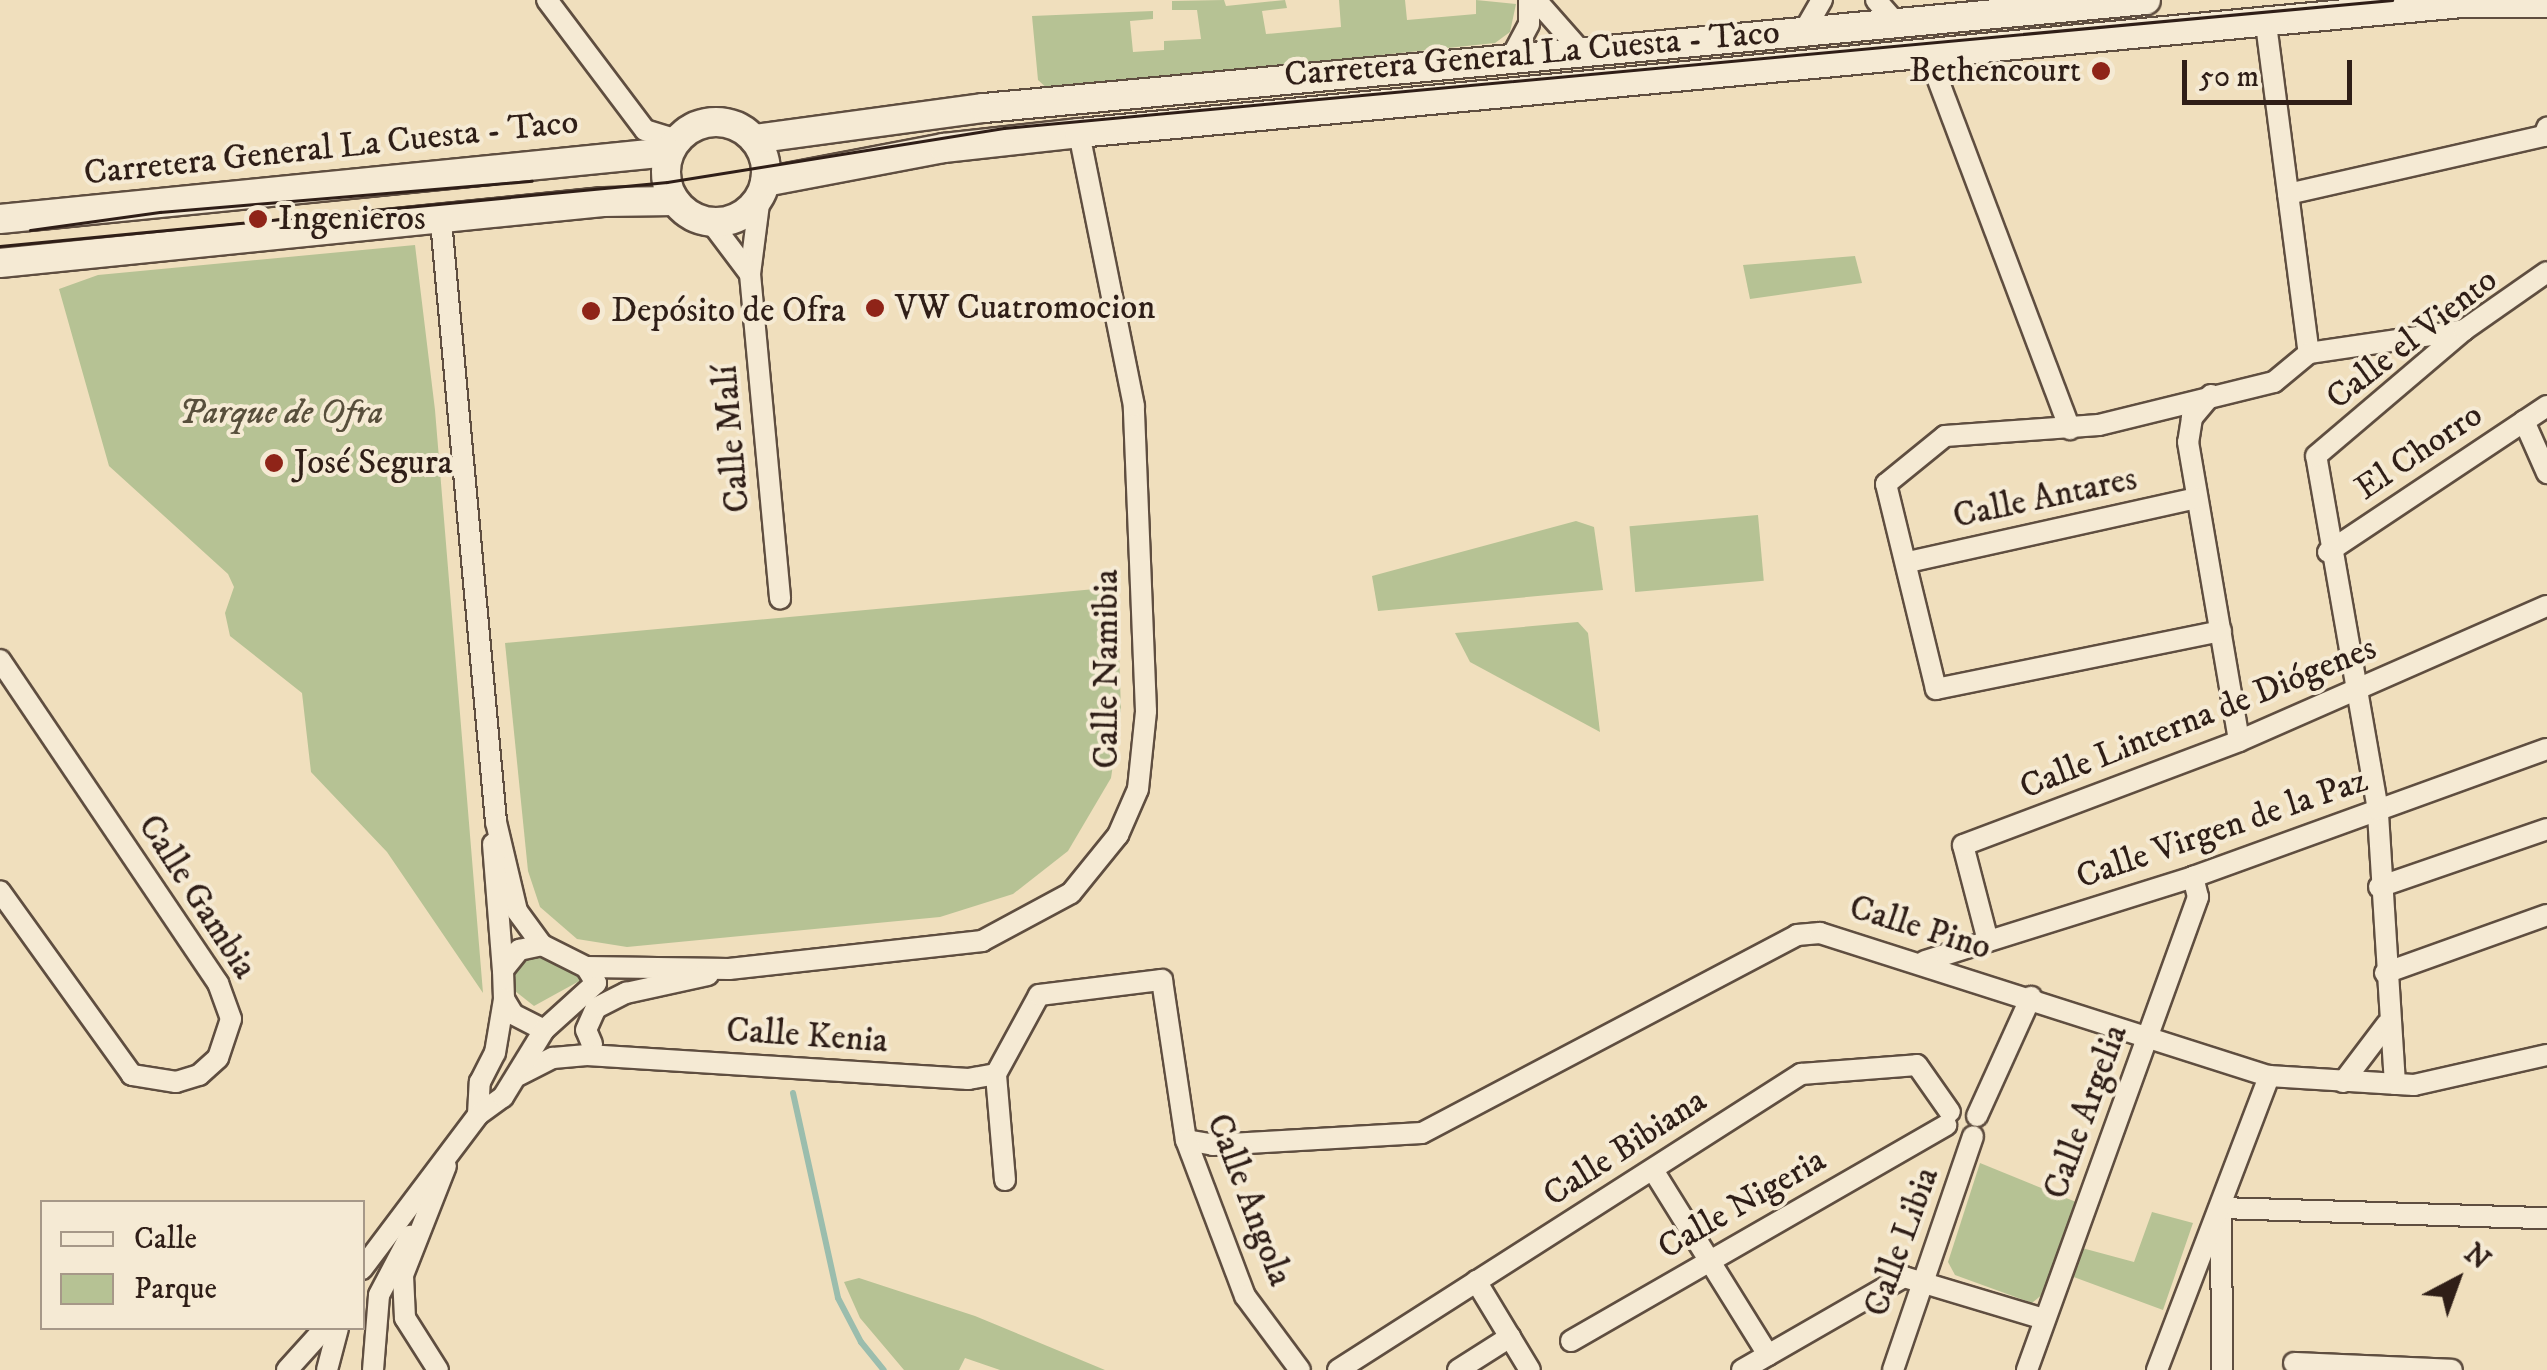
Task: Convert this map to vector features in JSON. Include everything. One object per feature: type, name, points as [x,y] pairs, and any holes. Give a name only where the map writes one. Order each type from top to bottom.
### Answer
[{"type":"main road","name":"Carretera General La Cuesta - Taco","points":[[754,139],[984,108],[2070,4],[2146,0]]},
{"type":"main road","name":"Carretera General La Cuesta - Taco","points":[[762,189],[944,148],[1079,133],[2462,3],[2547,2]]},
{"type":"main road","points":[[0,263],[675,201],[710,222],[737,217],[762,189],[763,155],[754,139],[714,121],[673,146],[667,182],[675,201]]},
{"type":"main road","name":"Carretera General La Cuesta - Taco","points":[[0,219],[673,146]]},
{"type":"street","points":[[547,0],[645,130],[673,146]]},
{"type":"street","points":[[1533,0],[1580,52]]},
{"type":"street","points":[[1511,58],[1529,24],[1533,0]]},
{"type":"street","points":[[1804,30],[1822,0]]},
{"type":"street","points":[[1876,0],[1896,22]]},
{"type":"street","points":[[2266,24],[2309,353]]},
{"type":"street","points":[[1928,56],[2070,429]]},
{"type":"street","points":[[2288,194],[2544,136],[2547,128]]},
{"type":"street","name":"Calle Namibia","points":[[586,967],[729,969],[958,946],[1008,932],[1085,880],[1132,806],[1146,711],[1134,406],[1079,133]]},
{"type":"street","name":"Calle Malí","points":[[762,189],[750,274],[780,599]]},
{"type":"street","points":[[365,1266],[478,1115],[519,1074],[545,1030],[592,992],[596,983],[586,967],[542,945],[518,911],[496,822],[441,220]]},
{"type":"street","points":[[710,222],[750,274]]},
{"type":"street","name":"Calle el Viento","points":[[2328,552],[2316,456],[2464,330],[2547,272]]},
{"type":"street","points":[[2221,631],[1936,689],[1886,484],[1946,436],[2070,429],[2274,382],[2309,353],[2464,330]]},
{"type":"street","points":[[2212,395],[2192,418],[2188,442],[2239,742]]},
{"type":"street","name":"El Chorro","points":[[2328,552],[2547,406]]},
{"type":"street","points":[[2153,411],[2188,442]]},
{"type":"street","points":[[2524,422],[2547,473]]},
{"type":"street","name":"Calle Antares","points":[[1908,562],[2196,498]]},
{"type":"street","points":[[2328,552],[2378,810],[2386,1024],[2395,1084]]},
{"type":"street","name":"Calle Linterna de Diógenes","points":[[1988,942],[1963,845],[2239,742],[2547,606]]},
{"type":"street","name":"Calle Gambia","points":[[0,660],[218,983],[231,1019],[218,1058],[199,1075],[176,1082],[132,1074],[0,890]]},
{"type":"street","name":"Calle Virgen de la Paz","points":[[1917,962],[2193,877],[2547,750]]},
{"type":"street","points":[[478,1115],[480,1082],[499,1041],[504,999],[492,863],[496,822]]},
{"type":"street","points":[[2379,887],[2547,829]]},
{"type":"street","name":"Calle Argelia","points":[[2028,1370],[2198,897],[2193,877]]},
{"type":"street","points":[[2385,973],[2547,914]]},
{"type":"street","name":"Calle Pino","points":[[1186,1140],[1213,1144],[1422,1133],[1797,935],[1843,935],[2269,1076],[2395,1084],[2547,1055]]},
{"type":"street","points":[[503,970],[519,950],[542,945]]},
{"type":"street","name":"Calle Namibia","points":[[590,1050],[588,1020],[610,1000],[729,969]]},
{"type":"street","name":"Calle Namibia","points":[[592,992],[655,970]]},
{"type":"street","name":"Calle Angola","points":[[996,1074],[1040,995],[1162,980],[1186,1140],[1246,1296],[1300,1370]]},
{"type":"street","name":"Calle Libia","points":[[1894,1370],[1975,1126],[2031,997]]},
{"type":"street","points":[[504,999],[513,1014],[545,1030]]},
{"type":"street","points":[[519,1074],[552,1058],[590,1050],[574,1030],[572,1009]]},
{"type":"street","points":[[2342,1082],[2386,1024]]},
{"type":"street","name":"Calle Kenia","points":[[545,1030],[590,1050],[614,1055],[968,1078],[996,1074]]},
{"type":"street","name":"Calle Bibiana","points":[[1338,1370],[1801,1074],[1917,1065],[1948,1119]]},
{"type":"street","points":[[996,1074],[1005,1180]]},
{"type":"street","points":[[2157,1370],[2269,1076]]},
{"type":"street","points":[[1948,1119],[1954,1138],[1975,1126]]},
{"type":"street","name":"Calle Nigeria","points":[[1572,1341],[1948,1119]]},
{"type":"street","points":[[438,1370],[413,1337],[403,1296],[409,1253],[449,1158]]},
{"type":"street","points":[[1653,1170],[1768,1355]]},
{"type":"street","points":[[365,1282],[424,1186]]},
{"type":"street","points":[[2221,1208],[2547,1218]]},
{"type":"street","points":[[2221,1208],[2222,1370]]},
{"type":"street","points":[[373,1370],[383,1279],[425,1216]]},
{"type":"street","points":[[1742,1370],[1904,1276],[1924,1278],[2044,1319]]},
{"type":"street","points":[[1476,1281],[1530,1370]]},
{"type":"street","points":[[287,1370],[323,1330]]},
{"type":"street","points":[[327,1370],[337,1330]]},
{"type":"street","points":[[1458,1370],[1510,1336]]},
{"type":"street","points":[[2294,1363],[2452,1370]]},
{"type":"green space","points":[[1224,0],[1226,6],[1285,0],[1287,8],[1262,11],[1266,34],[1341,27],[1339,0],[1405,0],[1407,20],[1476,14],[1476,0],[1516,4],[1510,32],[1495,43],[1049,90],[1038,80],[1032,16],[1153,11],[1153,19],[1130,21],[1133,52],[1164,50],[1164,41],[1201,39],[1197,10],[1172,10],[1172,1]]},
{"type":"green space","name":"Parque de Ofra","points":[[415,245],[435,410],[483,993],[387,852],[311,772],[302,693],[230,636],[225,613],[234,587],[228,574],[109,466],[59,289],[98,275]]},
{"type":"green space","points":[[1855,256],[1862,283],[1750,299],[1743,265]]},
{"type":"green space","points":[[1758,515],[1764,581],[1635,592],[1629,526]]},
{"type":"green space","points":[[1576,521],[1594,527],[1603,590],[1378,611],[1372,576]]},
{"type":"green space","points":[[1117,587],[1121,711],[1111,778],[1068,851],[1013,894],[940,917],[627,947],[577,939],[540,907],[528,871],[505,643]]},
{"type":"green space","points":[[1578,622],[1588,633],[1600,732],[1470,662],[1455,633]]},
{"type":"green space","points":[[541,956],[583,979],[534,1006],[515,991],[513,973],[523,958]]},
{"type":"green space","points":[[1980,1163],[2076,1202],[2044,1293],[2032,1303],[1955,1275],[1948,1262]]},
{"type":"green space","points":[[2152,1212],[2193,1223],[2163,1310],[2071,1276],[2082,1248],[2134,1262]]},
{"type":"green space","points":[[859,1278],[975,1316],[1105,1370],[1000,1370],[965,1358],[959,1370],[904,1370],[860,1318],[844,1282]]},
{"type":"waterway","points":[[793,1093],[838,1298],[861,1342],[884,1370]]},
{"type":"tram line","points":[[0,246],[667,182],[1004,128],[2392,0]]},
{"type":"tram line","points":[[30,230],[160,212],[532,181]]},
{"type":"place","name":"Bethencourt","points":[[2101,71]]},
{"type":"place","name":"Ingenieros","points":[[258,219]]},
{"type":"place","name":"VW Cuatromocion","points":[[875,308]]},
{"type":"place","name":"Depósito de Ofra","points":[[591,311]]},
{"type":"place","name":"José Segura","points":[[274,463]]}]
